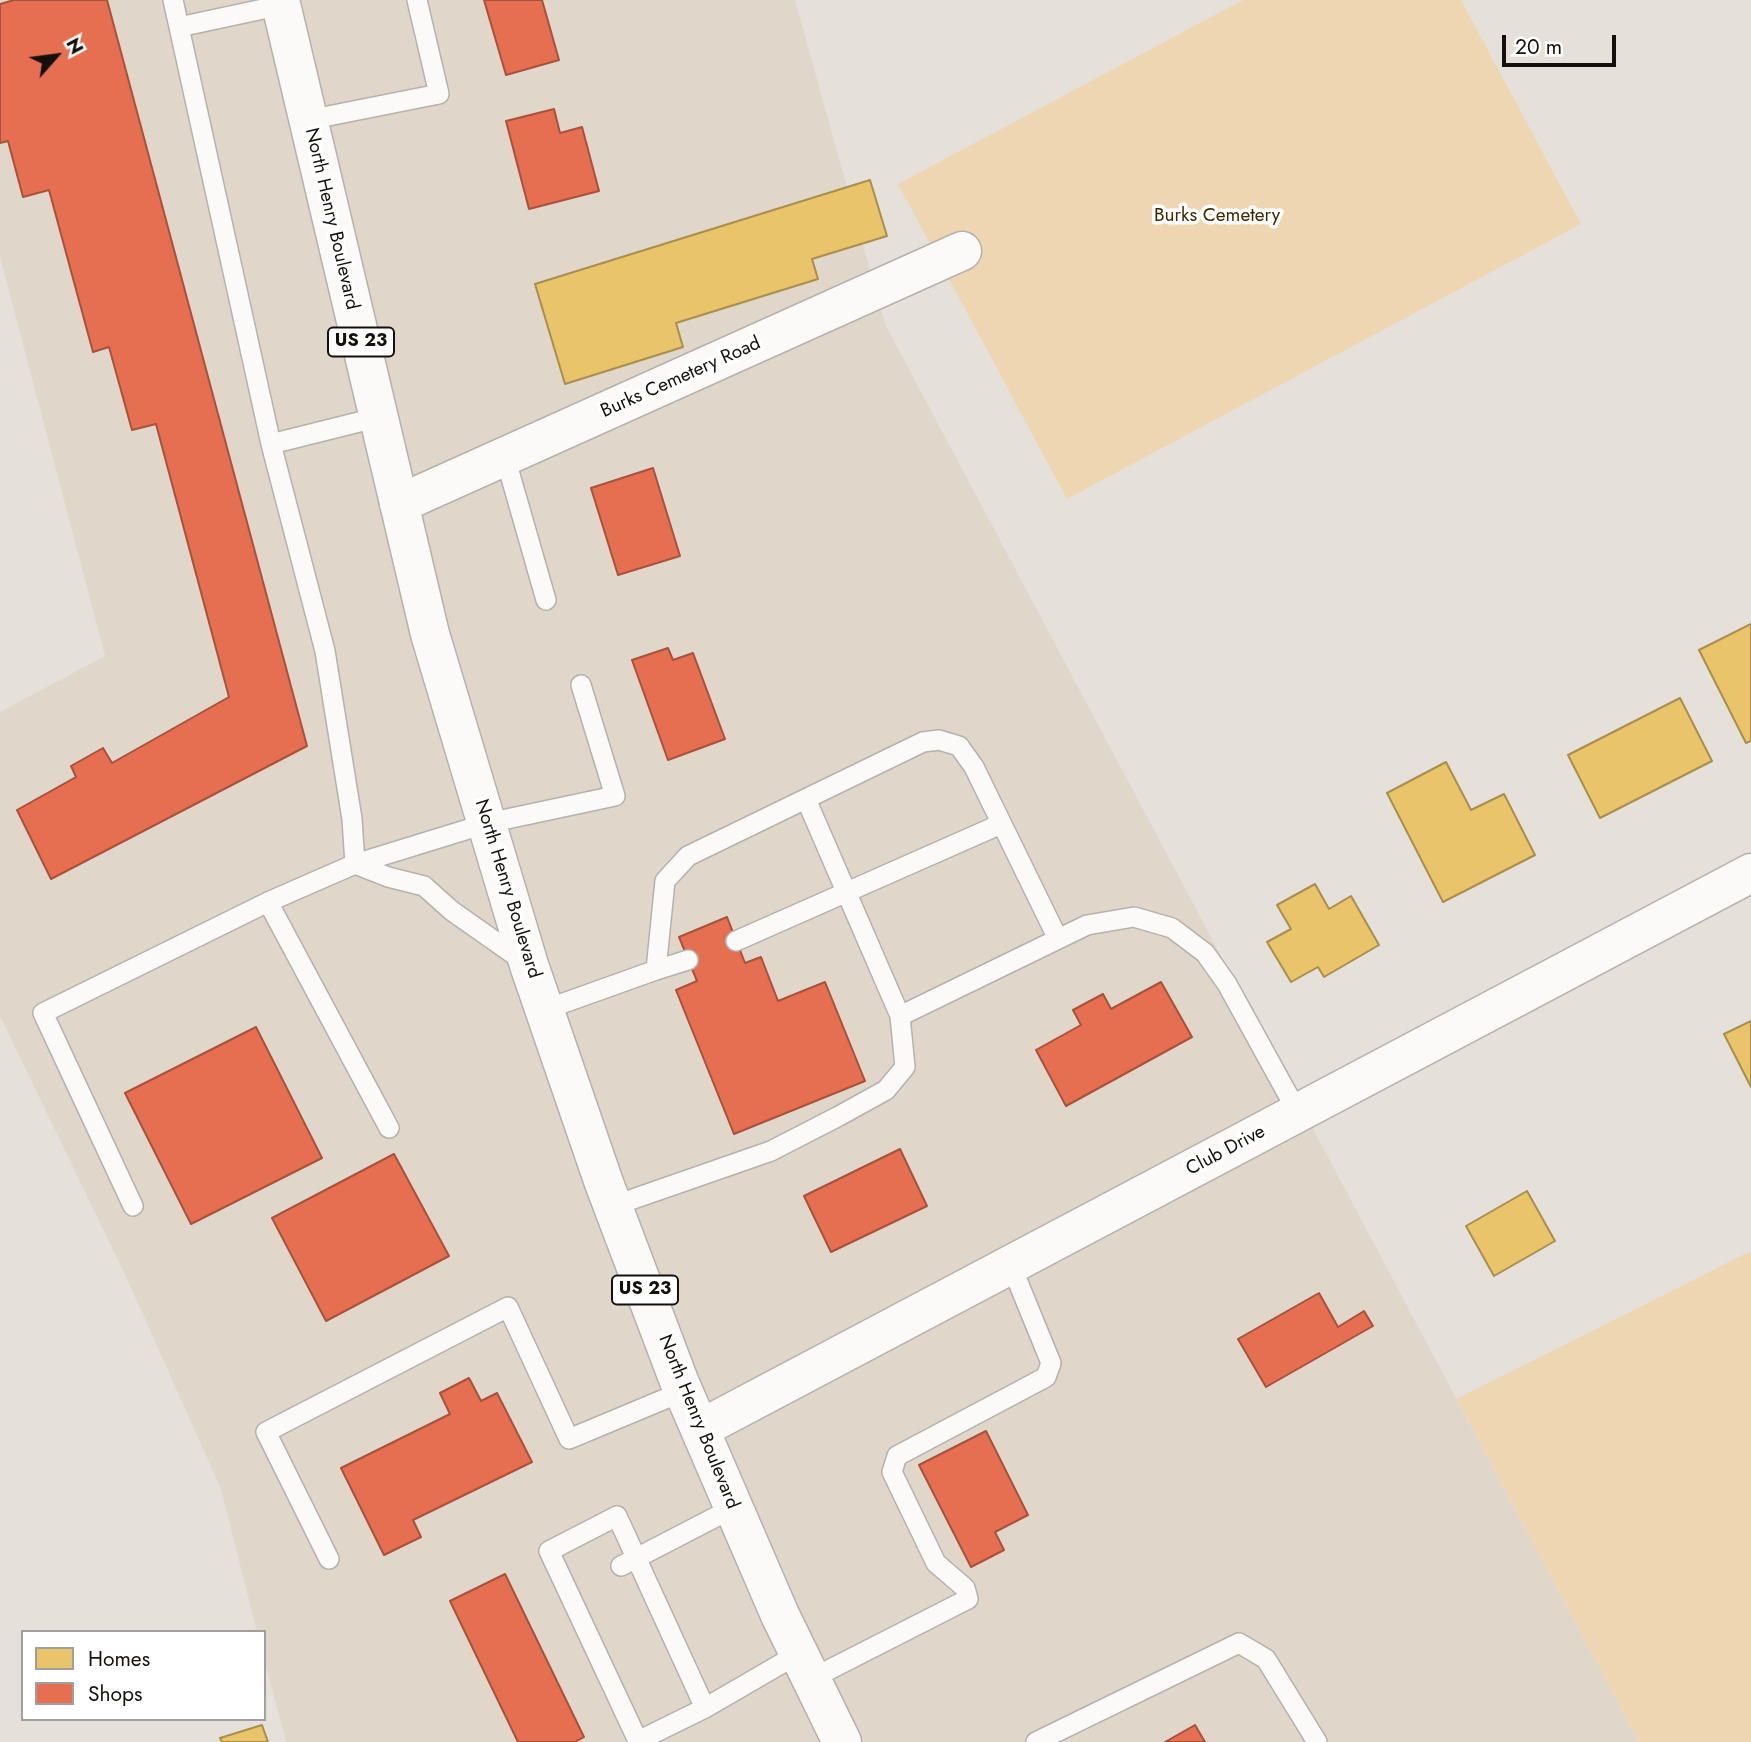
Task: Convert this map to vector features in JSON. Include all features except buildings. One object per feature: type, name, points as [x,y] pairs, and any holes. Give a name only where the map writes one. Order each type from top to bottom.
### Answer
[{"type":"main road","name":"North Henry Boulevard","points":[[281,3],[430,634],[529,965],[613,1206],[684,1391],[733,1507],[842,1742]]},
{"type":"main road","name":"Burks Cemetery Road","points":[[399,504],[962,251]]},
{"type":"main road","name":"Club Drive","points":[[700,1429],[1751,873]]},
{"type":"lane","points":[[173,0],[271,444],[325,651],[352,818],[355,864]]},
{"type":"lane","points":[[308,120],[439,94],[417,0]]},
{"type":"lane","points":[[178,27],[281,3]]},
{"type":"lane","points":[[271,444],[379,417]]},
{"type":"lane","points":[[505,457],[546,600]]},
{"type":"lane","points":[[133,1206],[43,1013],[268,902],[355,864],[488,823],[615,796],[581,685]]},
{"type":"lane","points":[[656,970],[664,881],[688,856],[923,742],[939,740],[959,746],[974,767],[1058,939]]},
{"type":"lane","points":[[613,1206],[771,1152],[886,1090],[905,1067],[900,1016],[806,799]]},
{"type":"lane","points":[[736,941],[1001,824]]},
{"type":"lane","points":[[355,864],[388,877],[424,886],[452,911],[529,965]]},
{"type":"lane","points":[[268,902],[389,1128]]},
{"type":"lane","points":[[900,1016],[1087,925],[1134,917],[1172,928],[1205,953],[1227,984],[1298,1114]]},
{"type":"lane","points":[[544,1010],[688,960]]},
{"type":"lane","points":[[705,1709],[629,1562],[617,1516],[549,1551],[569,1594],[598,1637],[637,1742],[805,1666],[968,1600],[965,1588],[936,1563],[892,1472],[897,1457],[1046,1377],[1051,1363],[1010,1265]]},
{"type":"lane","points":[[329,1559],[267,1432],[508,1307],[569,1439],[684,1391]]},
{"type":"lane","points":[[629,1562],[733,1507]]},
{"type":"lane","points":[[569,1594],[587,1584]]},
{"type":"lane","points":[[1036,1742],[1239,1643],[1266,1659],[1317,1742]]},
{"type":"shaded area","points":[[0,0],[795,0],[885,324],[1639,1742],[286,1742],[266,1667],[266,1630],[256,1630],[221,1489],[128,1281],[0,1016],[0,712],[105,656],[0,257]]},
{"type":"green space","name":"Burks Cemetery","points":[[1243,0],[1461,0],[1581,224],[1067,499],[898,184]]},
{"type":"green space","points":[[1751,1251],[1751,1742],[1639,1742],[1457,1399]]}]
